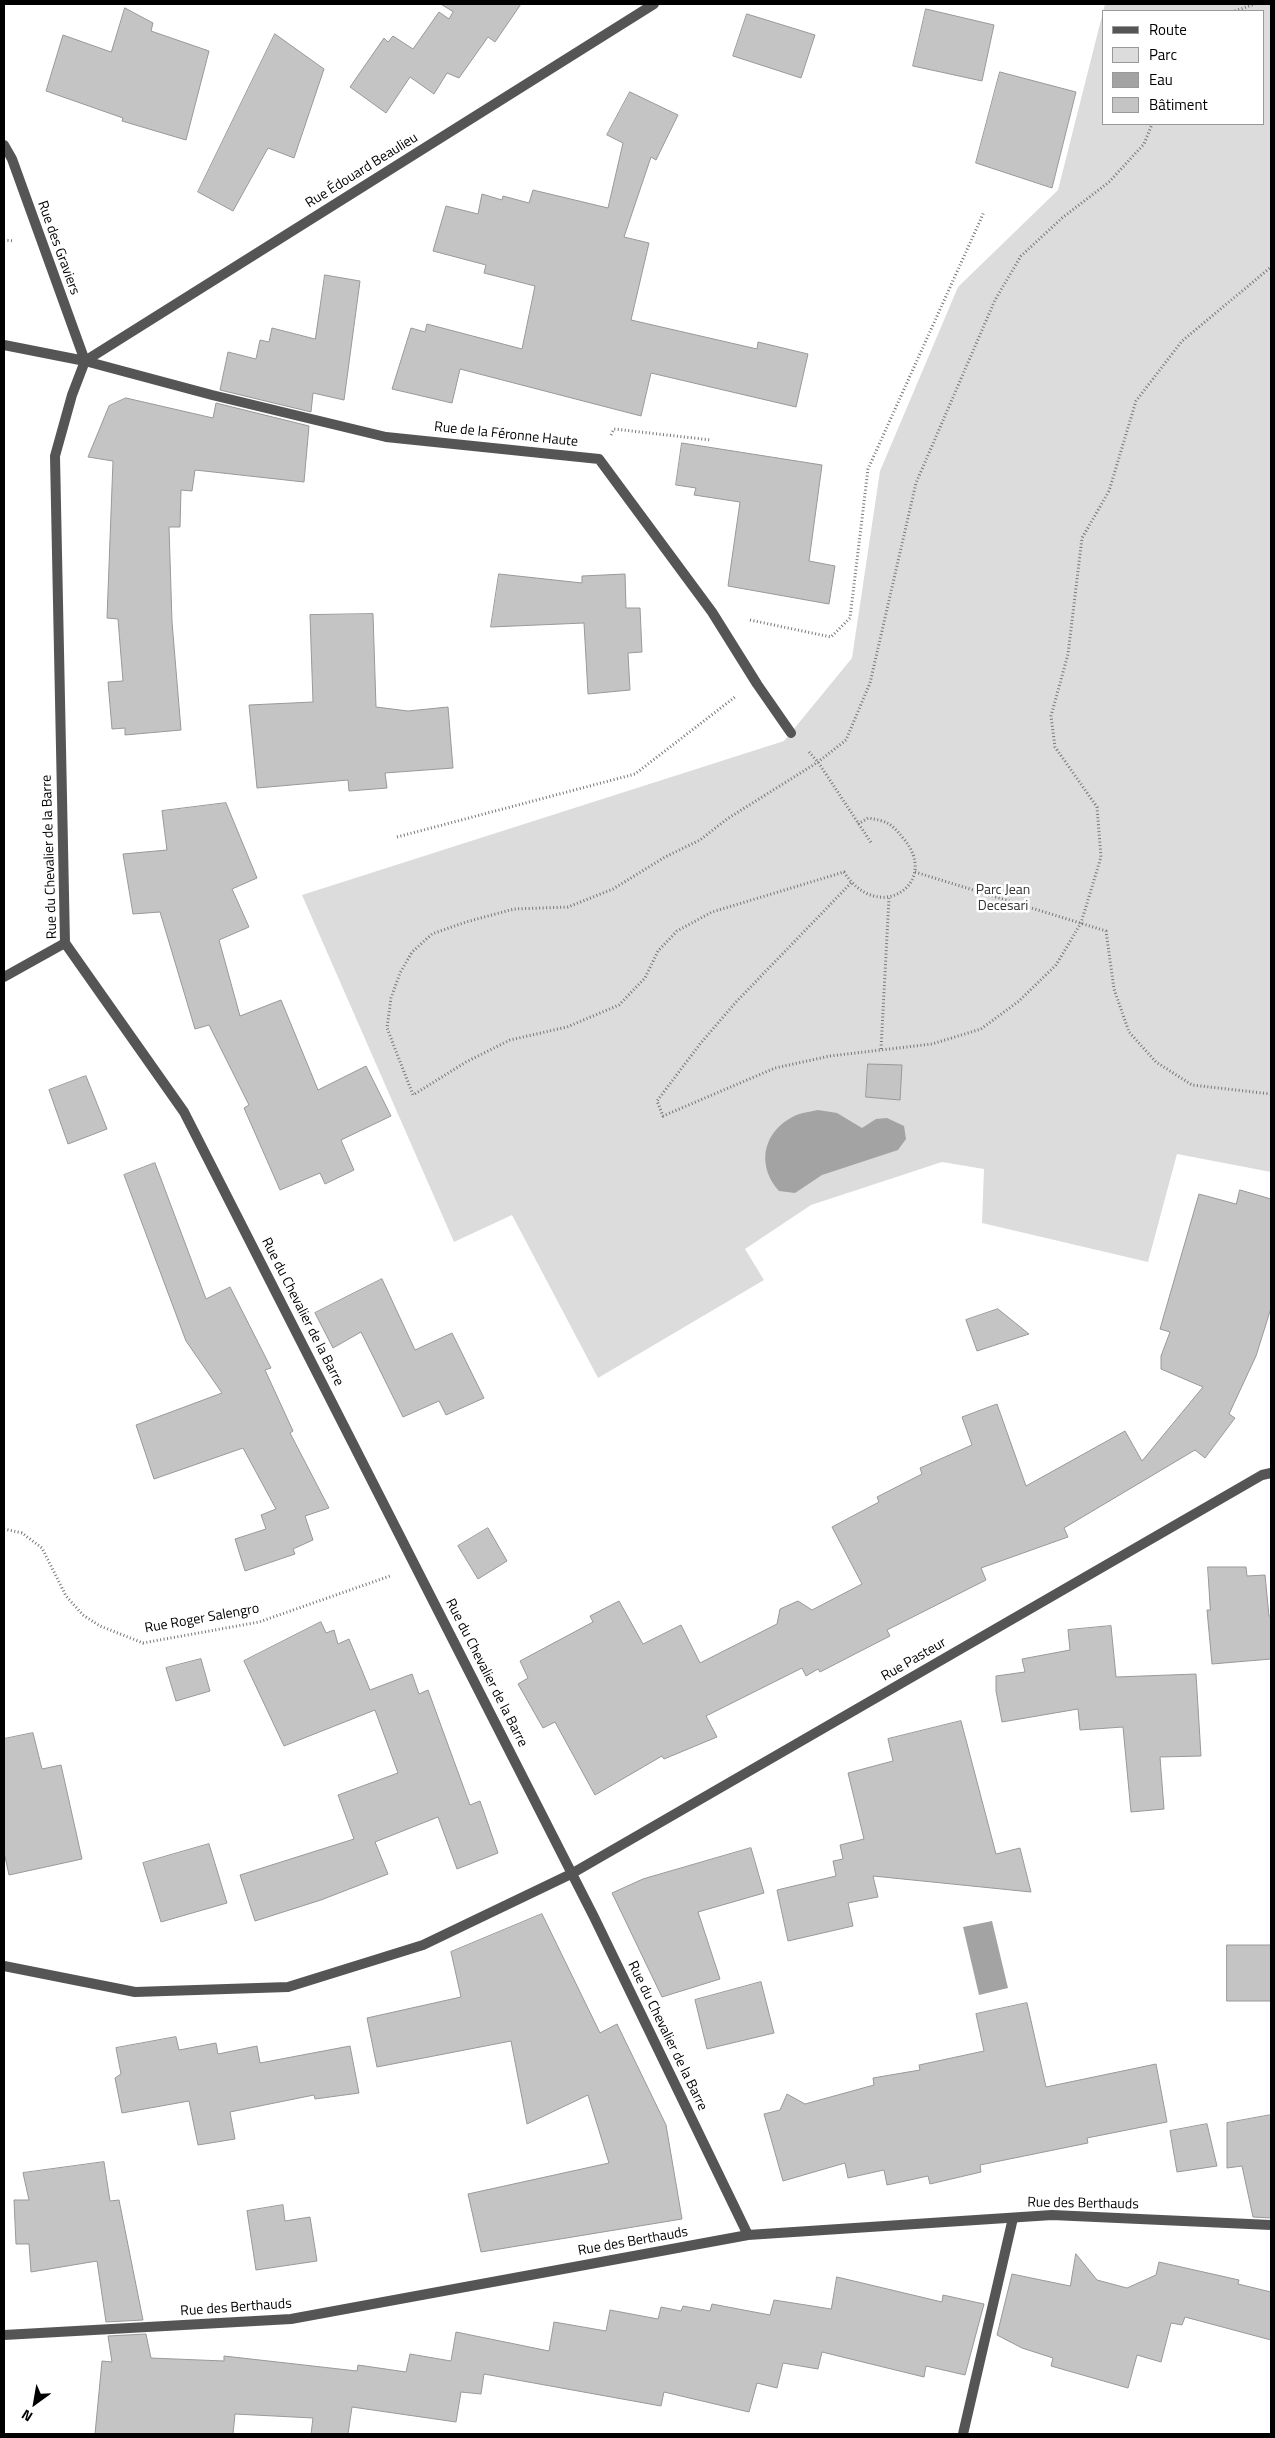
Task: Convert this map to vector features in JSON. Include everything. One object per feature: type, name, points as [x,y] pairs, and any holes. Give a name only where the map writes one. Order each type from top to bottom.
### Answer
[{"type":"street","name":"Rue Édouard Beaulieu","points":[[84,361],[654,4]]},
{"type":"street","name":"Rue des Graviers","points":[[4,145],[12,160],[84,361]]},
{"type":"street","name":"Rue de la Féronne Haute","points":[[4,345],[84,361],[212,395],[386,437],[599,459]]},
{"type":"street","name":"Rue du Chevalier de la Barre","points":[[84,361],[72,395],[55,456],[65,943],[184,1112],[594,1917],[748,2235]]},
{"type":"street","points":[[599,459],[712,612],[757,684],[791,733]]},
{"type":"street","points":[[4,977],[65,943]]},
{"type":"street","name":"Rue Pasteur","points":[[4,1966],[135,1992],[288,1987],[423,1945],[571,1874],[1262,1475],[1271,1474]]},
{"type":"street","name":"Rue des Berthauds","points":[[4,2335],[290,2319],[748,2235],[1052,2215],[1271,2225]]},
{"type":"street","points":[[963,2434],[1013,2218]]},
{"type":"path","points":[[1238,10],[1255,4]]},
{"type":"path","points":[[858,824],[868,818],[887,821],[910,846],[914,857],[915,872],[909,886],[901,894],[889,898],[872,895],[851,883],[844,872],[712,912],[677,930],[658,951],[645,978],[619,1006],[567,1027],[510,1040],[466,1062],[413,1095],[388,1028],[391,998],[400,973],[412,952],[432,934],[466,922],[514,909],[568,907],[613,889],[665,857],[700,840],[727,819],[818,762],[846,740],[870,683],[916,483],[995,300],[1021,256],[1062,218],[1109,182],[1144,144],[1152,125]]},
{"type":"path","points":[[712,612],[831,637],[850,618],[868,469],[984,212]]},
{"type":"path","points":[[851,883],[736,1002],[700,1044],[657,1101],[663,1116],[775,1068],[830,1056],[932,1044],[981,1029],[1019,1001],[1056,965],[1081,923],[1100,857],[1097,807],[1055,747],[1051,716],[1068,654],[1082,538],[1109,491],[1136,401],[1182,341],[1271,267]]},
{"type":"path","points":[[599,459],[614,429],[711,440]]},
{"type":"path","points":[[396,837],[635,774],[730,700],[757,684]]},
{"type":"path","points":[[818,762],[872,844]]},
{"type":"path","points":[[915,872],[1106,931],[1114,989],[1128,1032],[1156,1062],[1192,1085],[1271,1094]]},
{"type":"path","points":[[880,1049],[889,898]]},
{"type":"path","name":"Rue Roger Salengro","points":[[4,1528],[22,1533],[42,1548],[66,1596],[83,1615],[100,1626],[143,1643],[259,1622],[416,1567]]},
{"type":"green space","name":"Parc Jean Decesari","points":[[1105,4],[1271,4],[1271,1172],[1177,1154],[1148,1262],[982,1223],[984,1169],[942,1162],[811,1205],[745,1249],[764,1280],[598,1378],[512,1215],[454,1242],[302,895],[784,741],[852,658],[880,471],[958,287],[1058,190],[1102,16],[1102,125],[1265,125],[1265,10],[1103,10]]},
{"type":"water","points":[[818,1110],[837,1113],[862,1128],[876,1119],[887,1118],[904,1126],[906,1139],[898,1150],[822,1175],[795,1193],[779,1191],[772,1182],[768,1172],[766,1153],[768,1143],[780,1126],[789,1119],[799,1114]]},
{"type":"water","points":[[992,1921],[1008,1988],[979,1995],[963,1927]]},
{"type":"building","points":[[441,4],[521,4],[495,42],[488,37],[459,78],[447,73],[434,94],[410,77],[386,113],[350,87],[384,38],[388,42],[393,36],[413,49],[439,12],[449,19],[453,12]]},
{"type":"building","points":[[125,8],[153,23],[151,31],[209,51],[186,140],[122,121],[123,118],[46,91],[63,35],[111,52]]},
{"type":"building","points":[[926,9],[994,25],[982,81],[913,66]]},
{"type":"building","points":[[747,14],[815,35],[801,78],[733,56]]},
{"type":"building","points":[[275,34],[324,69],[294,158],[268,148],[233,211],[198,192]]},
{"type":"building","points":[[1000,72],[1076,92],[1052,188],[976,163]]},
{"type":"building","points":[[630,92],[678,115],[656,160],[651,157],[624,237],[649,243],[631,320],[757,349],[758,342],[808,354],[796,407],[651,373],[641,416],[460,369],[452,403],[392,389],[411,328],[425,332],[427,324],[522,349],[535,286],[484,273],[486,265],[433,251],[446,206],[478,214],[482,194],[502,200],[503,196],[529,203],[533,190],[608,208],[623,143],[607,135]]},
{"type":"building","points":[[325,275],[360,281],[344,400],[313,393],[311,412],[220,390],[228,352],[256,359],[260,340],[269,342],[272,328],[315,339]]},
{"type":"building","points":[[126,398],[213,418],[216,403],[309,426],[304,482],[195,470],[192,491],[181,490],[180,527],[169,527],[172,622],[181,730],[125,735],[125,728],[112,729],[108,682],[123,681],[118,619],[107,618],[113,461],[88,457],[109,406]]},
{"type":"building","points":[[682,443],[822,465],[809,561],[835,566],[829,604],[728,586],[740,502],[694,495],[696,488],[676,485]]},
{"type":"building","points":[[499,574],[582,583],[582,576],[625,574],[626,608],[640,608],[642,652],[628,653],[630,690],[588,694],[584,623],[491,627]]},
{"type":"building","points":[[373,614],[376,707],[408,711],[448,707],[453,768],[385,773],[387,788],[349,791],[348,780],[257,788],[249,705],[313,702],[310,615]]},
{"type":"building","points":[[226,803],[257,878],[232,889],[249,927],[219,940],[240,1016],[281,1000],[318,1090],[366,1066],[391,1116],[341,1140],[354,1170],[325,1184],[320,1173],[280,1190],[244,1108],[249,1105],[209,1025],[195,1029],[160,912],[133,914],[123,854],[167,850],[162,811]]},
{"type":"building","points":[[868,1064],[902,1065],[900,1100],[866,1097]]},
{"type":"building","points":[[86,1076],[107,1129],[68,1144],[49,1090]]},
{"type":"building","points":[[155,1163],[206,1299],[230,1287],[271,1368],[265,1370],[293,1431],[290,1433],[329,1508],[305,1516],[313,1540],[293,1549],[295,1554],[245,1571],[235,1539],[266,1529],[261,1515],[276,1509],[243,1448],[154,1479],[136,1425],[222,1393],[186,1341],[124,1175]]},
{"type":"building","points":[[1240,1190],[1271,1199],[1271,1308],[1256,1356],[1229,1414],[1235,1418],[1205,1458],[1195,1450],[1064,1528],[1068,1537],[981,1568],[986,1580],[887,1630],[890,1636],[820,1672],[818,1669],[806,1676],[802,1668],[706,1716],[717,1737],[664,1759],[662,1756],[595,1795],[555,1722],[543,1728],[518,1684],[528,1678],[520,1661],[593,1622],[590,1616],[619,1601],[643,1644],[681,1625],[700,1663],[777,1624],[780,1609],[798,1601],[812,1610],[862,1584],[832,1527],[879,1502],[877,1497],[922,1474],[920,1468],[972,1445],[962,1417],[997,1404],[1026,1486],[1125,1431],[1142,1461],[1203,1387],[1161,1369],[1161,1356],[1170,1332],[1160,1329],[1199,1194],[1236,1204]]},
{"type":"building","points":[[382,1279],[415,1350],[452,1333],[484,1398],[446,1415],[439,1401],[403,1417],[361,1332],[333,1348],[315,1313]]},
{"type":"building","points":[[998,1309],[1029,1334],[977,1351],[966,1320]]},
{"type":"building","points":[[488,1528],[507,1561],[478,1579],[458,1546]]},
{"type":"building","points":[[1208,1567],[1246,1567],[1247,1576],[1265,1575],[1269,1616],[1271,1616],[1271,1659],[1212,1664],[1207,1610],[1210,1610]]},
{"type":"building","points":[[321,1622],[326,1633],[334,1630],[338,1644],[349,1639],[370,1690],[412,1674],[419,1694],[428,1690],[470,1805],[480,1801],[498,1853],[457,1869],[438,1817],[375,1842],[388,1874],[321,1900],[255,1921],[240,1875],[354,1839],[338,1795],[398,1773],[375,1710],[284,1746],[244,1661]]},
{"type":"building","points":[[1111,1626],[1116,1677],[1196,1674],[1201,1756],[1160,1757],[1164,1809],[1131,1812],[1123,1727],[1080,1730],[1078,1709],[1002,1722],[996,1691],[996,1676],[1025,1672],[1022,1659],[1070,1650],[1068,1630]]},
{"type":"building","points":[[201,1659],[210,1691],[176,1701],[166,1668]]},
{"type":"building","points":[[961,1721],[996,1854],[1020,1848],[1031,1892],[873,1876],[878,1897],[848,1903],[853,1926],[788,1941],[777,1890],[836,1876],[833,1861],[843,1859],[840,1845],[864,1839],[848,1773],[893,1761],[888,1739]]},
{"type":"building","points":[[33,1733],[42,1769],[61,1765],[82,1859],[9,1875],[4,1852],[4,1739]]},
{"type":"building","points":[[209,1844],[227,1903],[161,1922],[143,1863]]},
{"type":"building","points":[[751,1848],[764,1893],[698,1912],[720,1979],[662,1997],[612,1893],[643,1879]]},
{"type":"building","points":[[542,1914],[600,2033],[617,2024],[666,2125],[682,2219],[481,2252],[468,2194],[609,2163],[588,2095],[527,2124],[511,2041],[377,2067],[367,2018],[461,1997],[451,1952]]},
{"type":"building","points":[[1227,1945],[1271,1945],[1271,2001],[1227,2001]]},
{"type":"building","points":[[761,1982],[774,2033],[707,2049],[695,2000]]},
{"type":"building","points":[[1027,2003],[1046,2087],[1156,2064],[1167,2122],[1087,2138],[1088,2143],[980,2165],[981,2172],[930,2184],[928,2176],[887,2185],[884,2170],[848,2178],[845,2163],[783,2181],[764,2114],[780,2110],[787,2094],[805,2104],[874,2085],[873,2078],[920,2070],[919,2065],[984,2051],[976,2014]]},
{"type":"building","points":[[176,2037],[179,2050],[216,2043],[218,2054],[257,2046],[260,2063],[350,2046],[359,2093],[315,2099],[314,2095],[230,2112],[235,2139],[198,2145],[189,2101],[122,2113],[115,2078],[121,2074],[116,2048]]},
{"type":"building","points":[[1271,2115],[1271,2218],[1253,2217],[1242,2166],[1227,2168],[1227,2123]]},
{"type":"building","points":[[1207,2124],[1217,2166],[1177,2172],[1170,2131]]},
{"type":"building","points":[[104,2162],[110,2201],[119,2200],[143,2320],[106,2322],[97,2261],[31,2272],[29,2244],[16,2244],[14,2200],[29,2200],[23,2173]]},
{"type":"building","points":[[283,2205],[285,2221],[310,2217],[317,2261],[256,2270],[247,2211]]},
{"type":"building","points":[[1076,2254],[1097,2280],[1127,2288],[1156,2275],[1159,2262],[1239,2280],[1238,2284],[1271,2292],[1271,2340],[1185,2317],[1182,2325],[1171,2323],[1161,2362],[1137,2355],[1128,2388],[1051,2366],[1053,2358],[1022,2348],[997,2335],[1012,2274],[1070,2286]]},
{"type":"building","points":[[837,2277],[942,2302],[943,2295],[984,2304],[965,2375],[926,2366],[924,2377],[822,2352],[818,2369],[783,2363],[777,2388],[757,2383],[749,2412],[664,2392],[661,2406],[484,2374],[481,2394],[461,2392],[456,2422],[352,2407],[348,2434],[311,2434],[313,2418],[235,2414],[233,2434],[95,2434],[102,2361],[112,2362],[108,2336],[146,2334],[151,2358],[224,2361],[224,2356],[357,2371],[358,2365],[406,2372],[410,2354],[451,2361],[456,2332],[549,2351],[554,2322],[606,2331],[610,2310],[658,2319],[661,2307],[681,2311],[683,2306],[710,2311],[712,2304],[770,2315],[774,2300],[831,2309]]}]
